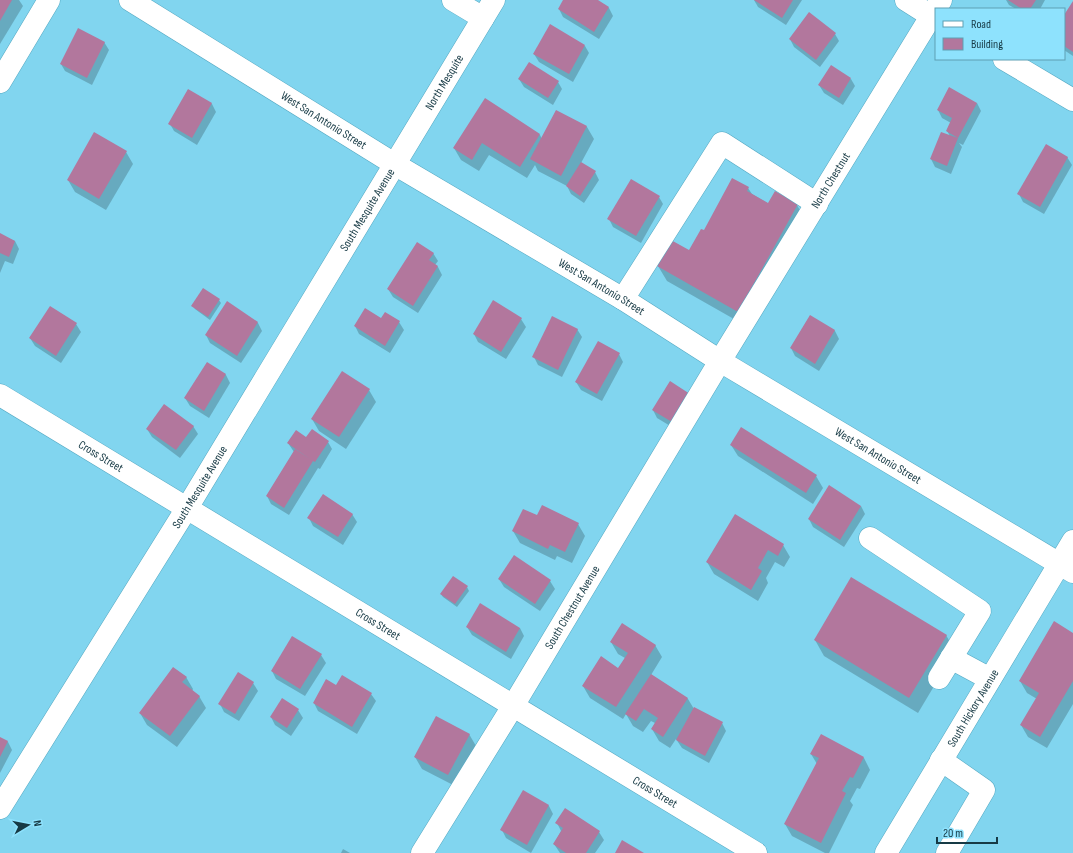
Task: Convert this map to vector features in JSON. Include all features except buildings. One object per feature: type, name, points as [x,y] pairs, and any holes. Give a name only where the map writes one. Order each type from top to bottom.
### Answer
[{"type":"street","points":[[0,82],[49,0]]},
{"type":"street","name":"West San Antonio Street","points":[[130,0],[396,165],[623,299],[720,361],[1066,568]]},
{"type":"street","points":[[453,0],[483,18]]},
{"type":"street","name":"North Mesquite","points":[[396,165],[494,0]]},
{"type":"street","points":[[906,0],[935,12]]},
{"type":"street","name":"North Chestnut","points":[[720,361],[935,14]]},
{"type":"street","points":[[1006,60],[1073,100]]},
{"type":"street","points":[[623,299],[722,143],[817,204]]},
{"type":"street","name":"South Mesquite Avenue","points":[[0,808],[396,165]]},
{"type":"street","name":"South Chestnut Avenue","points":[[422,853],[513,706],[720,361]]},
{"type":"street","name":"Cross Street","points":[[0,395],[756,853]]},
{"type":"street","points":[[870,538],[980,611],[939,678]]},
{"type":"street","name":"South Hickory Avenue","points":[[886,853],[990,679],[1066,568],[1073,541]]},
{"type":"street","points":[[951,658],[990,679]]},
{"type":"street","points":[[941,760],[984,790],[947,853]]}]
